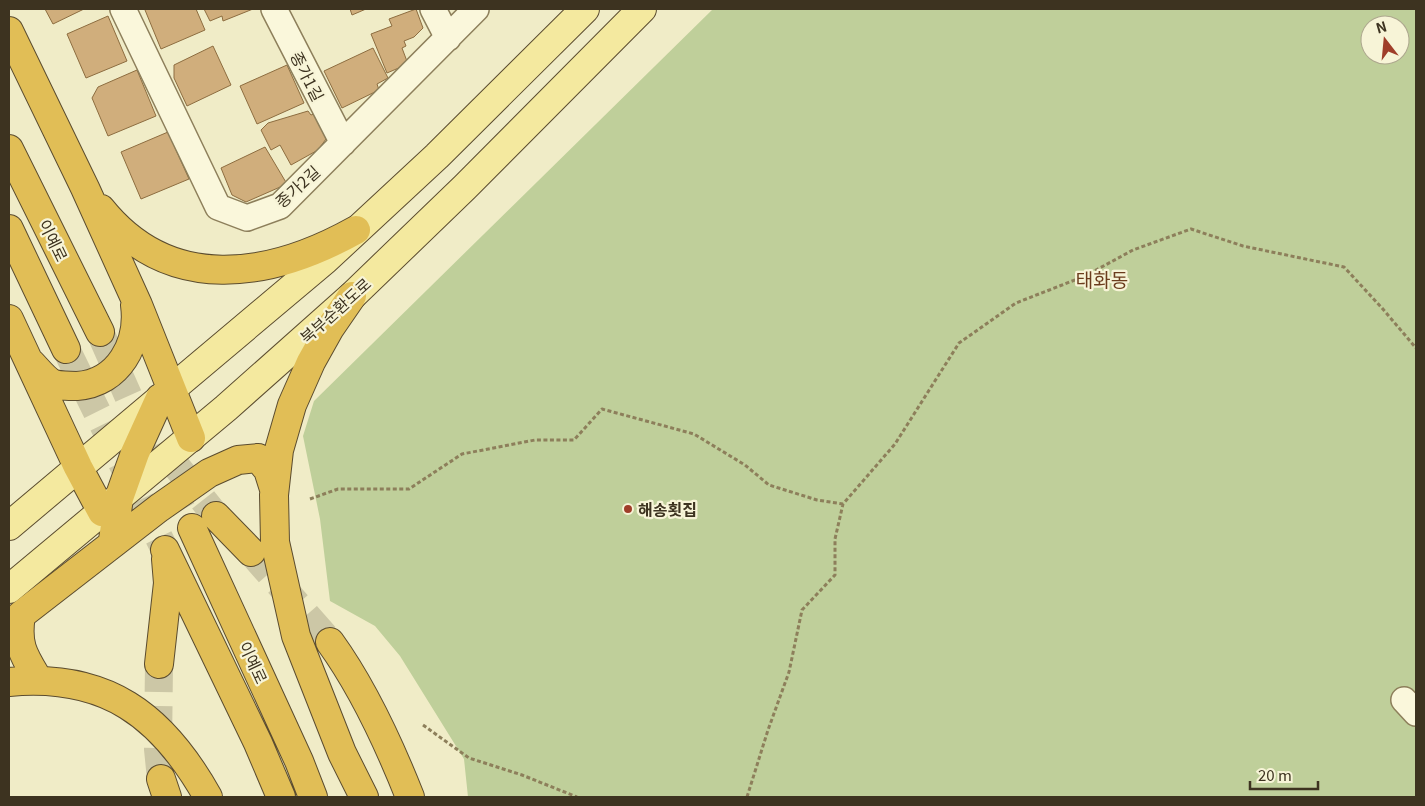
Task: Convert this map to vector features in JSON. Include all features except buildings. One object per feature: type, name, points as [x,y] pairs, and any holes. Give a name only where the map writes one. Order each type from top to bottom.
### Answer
[{"type":"highway","points":[[9,31],[85,188],[133,295],[166,394],[191,438]]},
{"type":"highway","name":"이예로","points":[[9,149],[100,332]]},
{"type":"highway","points":[[85,188],[113,224],[142,247],[175,263],[206,269],[236,270],[269,266],[303,256],[330,245],[356,230]]},
{"type":"highway","points":[[9,229],[66,349]]},
{"type":"highway","points":[[28,361],[52,384],[68,386],[99,381],[113,372],[122,363],[130,344],[135,324],[136,308],[133,295]]},
{"type":"highway","points":[[352,296],[330,328],[311,362],[292,405],[279,450],[274,489],[275,542],[296,636],[342,753],[364,797]]},
{"type":"highway","points":[[9,319],[78,467],[110,505]]},
{"type":"highway","points":[[111,547],[110,505],[166,394]]},
{"type":"highway","points":[[39,682],[23,655],[18,633],[21,616],[159,508],[208,473],[238,460],[258,458],[268,470],[274,489]]},
{"type":"highway","name":"이예로","points":[[250,552],[204,522],[313,797]]},
{"type":"highway","name":"이예로","points":[[159,664],[168,583],[165,550],[258,743],[281,797]]},
{"type":"highway","points":[[330,642],[349,668],[372,711],[410,797]]},
{"type":"highway","points":[[9,682],[63,682],[106,694],[136,709],[176,748],[208,797]]},
{"type":"main road","points":[[9,526],[317,266],[436,156],[585,9]]},
{"type":"main road","name":"북부순환도로","points":[[9,589],[191,438],[352,296],[465,187],[642,9]]},
{"type":"street","name":"종가2길","points":[[123,9],[218,207],[247,218],[280,206],[476,9]]},
{"type":"street","name":"종가1길","points":[[274,9],[343,143]]},
{"type":"street","points":[[433,9],[448,38]]},
{"type":"path","points":[[747,797],[788,672],[802,610],[835,575],[834,539],[843,504],[895,444],[959,343],[1016,303],[1085,276],[1133,250],[1191,229],[1243,246],[1344,267],[1416,348]]},
{"type":"path","points":[[310,499],[338,489],[409,489],[462,454],[535,440],[574,440],[602,409],[694,434],[745,465],[770,485],[817,500],[843,504]]},
{"type":"path","points":[[423,725],[469,758],[522,775],[578,797]]},
{"type":"green space","points":[[713,9],[1416,9],[1416,797],[468,797],[464,759],[400,656],[375,626],[330,601],[320,519],[303,436],[314,401]]},
{"type":"tunnel","points":[[100,332],[165,479],[192,528]]},
{"type":"tunnel","points":[[66,349],[165,550]]},
{"type":"tunnel","points":[[177,467],[216,516]]},
{"type":"tunnel","points":[[251,552],[330,642]]},
{"type":"tunnel","points":[[159,664],[158,749],[161,779]]},
{"type":"place","name":"해송횟집","points":[[628,509]]},
{"type":"district","name":"태화동","points":[[1102,278]]}]
